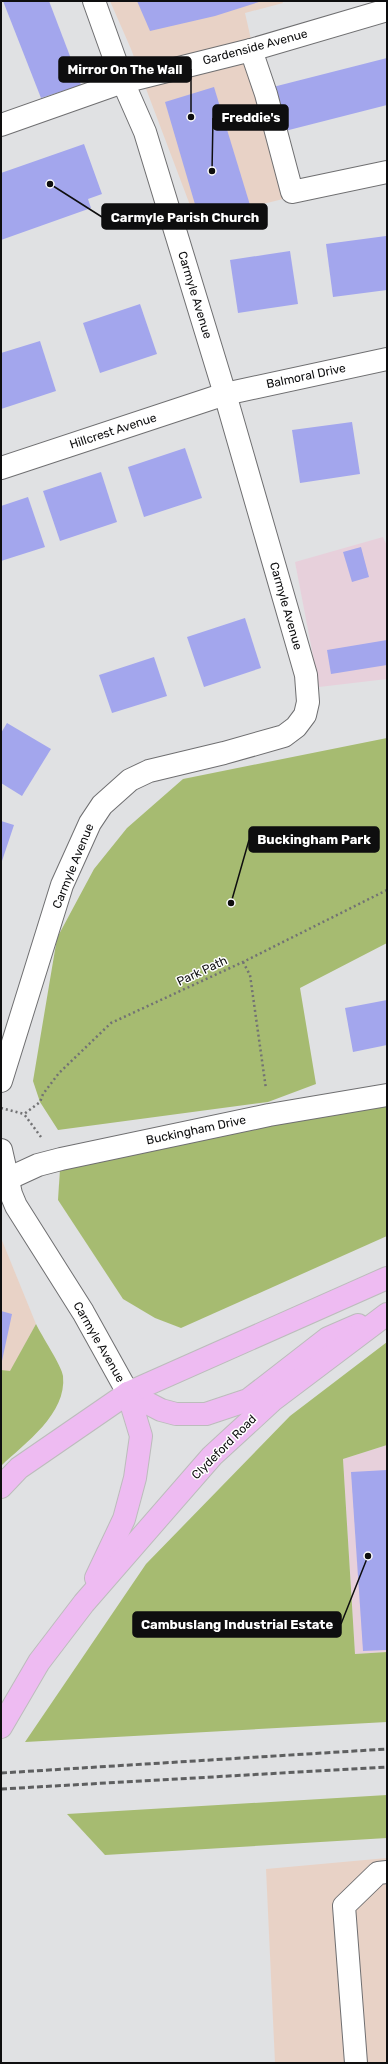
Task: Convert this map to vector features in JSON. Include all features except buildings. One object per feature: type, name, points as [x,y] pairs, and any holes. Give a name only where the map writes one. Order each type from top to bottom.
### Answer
[{"type":"main road","points":[[128,1393],[387,1278]]},
{"type":"main road","points":[[128,1393],[161,1410],[176,1414],[206,1414],[248,1400],[328,1338],[387,1314]]},
{"type":"main road","name":"Clydeford Road","points":[[84,1603],[212,1456],[273,1400],[387,1314]]},
{"type":"main road","points":[[2,1726],[39,1662],[84,1603],[124,1519],[135,1478],[141,1436],[128,1393]]},
{"type":"main road","name":"Carmyle Avenue","points":[[1,1487],[19,1468],[128,1393]]},
{"type":"street","name":"Carmyle Avenue","points":[[1,1081],[62,885],[90,822],[102,804],[130,780],[149,771],[224,753],[284,736],[296,727],[305,715],[308,702],[306,675],[225,394],[145,132],[123,82],[94,1]]},
{"type":"street","name":"Gardenside Avenue","points":[[1,125],[123,82],[251,50],[387,10]]},
{"type":"street","points":[[251,50],[266,94],[292,192],[387,172]]},
{"type":"street","name":"Balmoral Drive","points":[[225,394],[387,359]]},
{"type":"street","name":"Hillcrest Avenue","points":[[1,468],[225,394]]},
{"type":"street","name":"Buckingham Drive","points":[[4,1180],[38,1165],[61,1159],[269,1115],[387,1095]]},
{"type":"street","name":"Carmyle Avenue","points":[[1,1150],[4,1180],[16,1206],[83,1312],[128,1393]]},
{"type":"street","points":[[356,2063],[344,1906],[378,1873],[387,1872]]},
{"type":"path","name":"Park Path","points":[[24,1114],[40,1102],[43,1094],[59,1073],[111,1023],[243,962],[387,890]]},
{"type":"path","points":[[243,962],[250,975],[269,1115]]},
{"type":"path","points":[[1,1108],[24,1114],[61,1159]]},
{"type":"shaded area","points":[[110,1],[282,1],[283,3],[245,13],[287,198],[196,221],[131,49]]},
{"type":"shaded area","points":[[383,537],[387,546],[387,679],[319,687],[295,562]]},
{"type":"shaded area","points":[[1,1238],[36,1324],[10,1372],[1,1370]]},
{"type":"shaded area","points":[[387,1445],[387,1652],[355,1654],[343,1459]]},
{"type":"shaded area","points":[[387,1858],[387,2063],[275,2063],[266,1869]]},
{"type":"green space","points":[[387,738],[387,943],[300,988],[316,1084],[268,1102],[58,1130],[40,1102],[33,1081],[57,938],[94,869],[127,828],[183,779]]},
{"type":"green space","points":[[387,1102],[387,1236],[181,1328],[155,1318],[123,1299],[58,1200],[60,1169]]},
{"type":"green space","points":[[36,1324],[62,1371],[62,1390],[58,1403],[42,1427],[1,1466],[1,1370],[10,1371]]},
{"type":"green space","points":[[387,1342],[387,1445],[343,1459],[355,1654],[387,1652],[387,1722],[25,1742],[146,1564],[290,1416]]},
{"type":"green space","points":[[387,1795],[387,1838],[105,1855],[67,1814]]},
{"type":"railway","points":[[1,1773],[387,1749]]},
{"type":"railway","points":[[1,1789],[387,1767]]},
{"type":"place","name":"Mirror On The Wall","points":[[191,117]]},
{"type":"place","name":"Freddie's","points":[[212,171]]},
{"type":"place","name":"Carmyle Parish Church","points":[[50,184]]},
{"type":"place","name":"Buckingham Park","points":[[231,903]]},
{"type":"place","name":"Cambuslang Industrial Estate","points":[[368,1556]]}]
